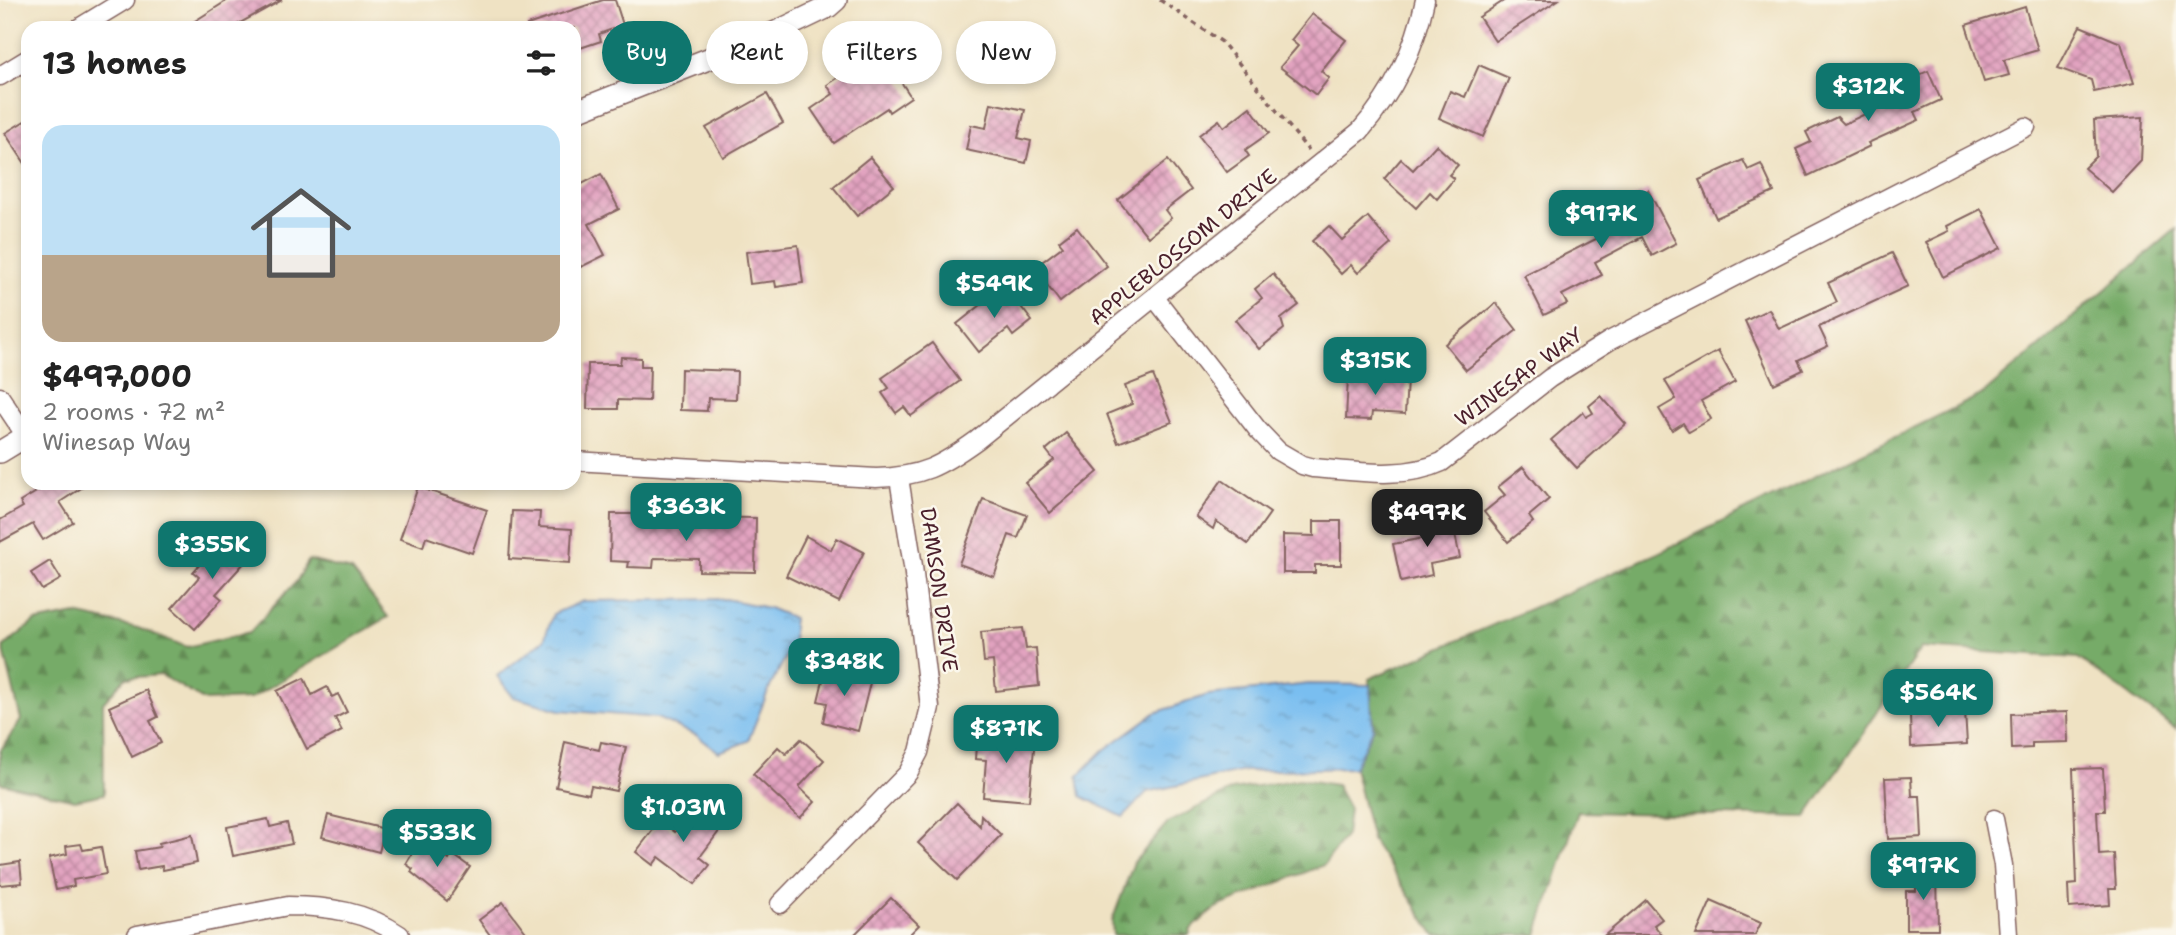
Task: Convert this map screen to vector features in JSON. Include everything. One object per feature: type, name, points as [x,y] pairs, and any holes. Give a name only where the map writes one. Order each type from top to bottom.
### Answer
[{"type":"street","points":[[90,21],[125,0]]},
{"type":"street","points":[[581,109],[774,33],[828,7],[836,0]]},
{"type":"street","name":"APPLEBLOSSOM DRIVE","points":[[581,461],[899,478],[923,473],[953,458],[1155,299],[1360,131],[1396,82],[1409,55],[1425,0]]},
{"type":"street","points":[[0,76],[21,63]]},
{"type":"street","name":"WINESAP WAY","points":[[1155,299],[1242,410],[1278,451],[1302,465],[1313,468],[1401,472],[1431,468],[1550,378],[1588,353],[2026,127]]},
{"type":"street","points":[[0,397],[21,427]]},
{"type":"street","points":[[1,448],[21,438]]},
{"type":"street","name":"DAMSON DRIVE","points":[[780,904],[908,773],[919,751],[928,721],[929,685],[899,478]]},
{"type":"street","points":[[1994,818],[2003,865],[2008,935]]},
{"type":"street","points":[[136,935],[288,906],[340,910],[365,917],[400,935]]},
{"type":"path","points":[[1160,0],[1222,42],[1321,165]]},
{"type":"green space","points":[[2176,229],[2176,729],[2078,658],[1921,648],[1806,817],[1578,812],[1537,935],[1435,935],[1372,840],[1354,768],[1373,729],[1369,679],[1658,553],[1983,394]]},
{"type":"green space","points":[[309,560],[352,571],[388,617],[250,699],[205,701],[161,675],[125,678],[103,703],[104,794],[75,800],[0,783],[0,751],[21,720],[3,647],[34,622],[76,614],[138,628],[187,647],[250,632],[296,582]]},
{"type":"green space","points":[[1300,779],[1336,785],[1349,809],[1346,835],[1324,865],[1217,907],[1191,929],[1189,935],[1113,935],[1112,921],[1134,862],[1169,822],[1232,790]]},
{"type":"water","points":[[726,599],[769,608],[793,618],[793,643],[769,689],[748,741],[719,752],[696,735],[657,718],[560,710],[513,697],[497,676],[544,640],[553,614],[583,601]]},
{"type":"water","points":[[1309,684],[1370,685],[1373,729],[1354,768],[1244,771],[1147,792],[1123,817],[1081,796],[1078,776],[1104,750],[1155,713],[1208,695]]},
{"type":"building","points":[[228,0],[282,0],[244,21],[195,21]]},
{"type":"building","points":[[603,0],[615,0],[622,21],[602,21],[602,33],[599,34],[601,41],[581,48],[581,21],[539,21]]},
{"type":"building","points":[[1505,0],[1558,0],[1495,41],[1479,17]]},
{"type":"building","points":[[2025,7],[2038,50],[2004,60],[2009,75],[1984,82],[1966,25]]},
{"type":"building","points":[[1312,14],[1346,40],[1321,71],[1329,78],[1316,95],[1280,67],[1298,46],[1291,40]]},
{"type":"building","points":[[2080,26],[2121,43],[2134,83],[2094,92],[2091,80],[2058,68]]},
{"type":"building","points":[[1479,65],[1509,78],[1483,137],[1439,118],[1450,91],[1465,97]]},
{"type":"building","points":[[1928,71],[1941,100],[1915,112],[1919,120],[1868,143],[1870,146],[1808,176],[1796,149],[1811,142],[1806,132],[1837,117],[1844,124],[1878,108],[1871,91],[1891,82],[1893,86]]},
{"type":"building","points":[[902,84],[911,97],[889,112],[887,108],[834,143],[811,109],[833,94],[827,85]]},
{"type":"building","points":[[767,94],[783,123],[723,157],[706,128]]},
{"type":"building","points":[[991,103],[1025,110],[1018,138],[1031,141],[1026,163],[966,150],[971,125],[986,128]]},
{"type":"building","points":[[1250,107],[1269,133],[1245,150],[1249,156],[1227,172],[1199,135],[1219,120],[1224,127]]},
{"type":"building","points":[[2143,117],[2141,161],[2112,192],[2084,168],[2096,156],[2094,120]]},
{"type":"building","points":[[21,123],[21,157],[5,133]]},
{"type":"building","points":[[1436,145],[1458,165],[1449,175],[1454,179],[1437,199],[1430,192],[1416,208],[1384,179],[1401,159],[1413,170]]},
{"type":"building","points":[[870,157],[894,186],[857,216],[833,187]]},
{"type":"building","points":[[1168,160],[1191,190],[1165,210],[1171,218],[1148,237],[1118,200]]},
{"type":"building","points":[[1743,160],[1748,170],[1761,164],[1774,192],[1716,218],[1699,180]]},
{"type":"building","points":[[601,174],[619,209],[589,224],[605,255],[581,267],[581,184]]},
{"type":"building","points":[[1648,190],[1676,243],[1652,256],[1642,237],[1595,262],[1602,275],[1562,295],[1567,304],[1544,315],[1524,275],[1600,237],[1591,220]]},
{"type":"building","points":[[1981,209],[2001,248],[1943,277],[1926,242],[1949,231],[1947,226]]},
{"type":"building","points":[[1368,217],[1391,244],[1358,273],[1351,265],[1341,274],[1312,241],[1329,226],[1342,240]]},
{"type":"building","points":[[1077,227],[1107,266],[1060,302],[1034,268],[1063,246],[1059,241]]},
{"type":"building","points":[[798,245],[803,283],[776,287],[775,281],[750,284],[746,252]]},
{"type":"building","points":[[1892,253],[1908,286],[1819,327],[1828,346],[1798,360],[1803,370],[1774,384],[1745,321],[1769,309],[1779,329],[1837,302],[1828,283]]},
{"type":"building","points":[[1273,274],[1299,305],[1281,319],[1284,329],[1259,349],[1235,320],[1262,298],[1255,289]]},
{"type":"building","points":[[1005,286],[1032,321],[1013,336],[1008,329],[979,352],[957,324]]},
{"type":"building","points":[[1496,303],[1517,330],[1466,370],[1445,344]]},
{"type":"building","points":[[932,343],[960,381],[911,416],[904,407],[896,413],[882,393],[889,388],[882,378]]},
{"type":"building","points":[[1718,351],[1735,382],[1701,401],[1711,419],[1689,432],[1683,423],[1672,430],[1659,409],[1676,399],[1665,381]]},
{"type":"building","points":[[621,357],[641,358],[641,366],[650,366],[649,401],[618,400],[618,409],[587,409],[588,364],[620,364]]},
{"type":"building","points":[[681,369],[737,371],[736,399],[708,398],[707,411],[680,410]]},
{"type":"building","points":[[1153,375],[1172,422],[1118,443],[1107,414],[1132,404],[1125,386]]},
{"type":"building","points":[[1348,377],[1407,380],[1405,414],[1372,412],[1371,420],[1346,419]]},
{"type":"building","points":[[1601,396],[1626,424],[1577,468],[1551,440],[1583,412],[1586,417],[1593,413],[1589,406]]},
{"type":"building","points":[[1066,433],[1098,472],[1050,513],[1025,483],[1054,460],[1046,450]]},
{"type":"building","points":[[1523,467],[1549,499],[1529,516],[1533,522],[1508,542],[1484,512],[1505,495],[1498,487]]},
{"type":"building","points":[[1222,480],[1270,513],[1248,544],[1216,521],[1213,529],[1196,517]]},
{"type":"building","points":[[40,490],[78,490],[60,502],[73,522],[43,540],[33,524],[0,542],[0,520],[23,507],[20,502]]},
{"type":"building","points":[[417,490],[427,490],[487,510],[472,553],[426,537],[423,547],[400,539]]},
{"type":"building","points":[[983,499],[1027,515],[1018,538],[1009,535],[994,577],[959,564]]},
{"type":"building","points":[[512,511],[540,512],[539,527],[572,529],[570,563],[509,559]]},
{"type":"building","points":[[611,514],[636,514],[636,523],[690,524],[690,517],[756,518],[755,572],[699,571],[699,559],[654,558],[653,568],[628,567],[629,562],[610,561]]},
{"type":"building","points":[[1451,515],[1460,558],[1430,564],[1432,575],[1401,582],[1393,544],[1424,538],[1421,521]]},
{"type":"building","points":[[1314,521],[1341,521],[1341,565],[1315,565],[1315,573],[1283,573],[1283,535],[1314,536]]},
{"type":"building","points":[[236,535],[255,551],[216,594],[222,599],[195,629],[172,608],[199,577],[193,572],[215,548],[221,551]]},
{"type":"building","points":[[806,536],[831,550],[837,538],[864,552],[839,602],[786,576]]},
{"type":"building","points":[[50,561],[61,579],[42,590],[31,573]]},
{"type":"building","points":[[1023,628],[1026,649],[1036,648],[1039,686],[996,691],[993,661],[984,662],[981,632]]},
{"type":"building","points":[[826,668],[871,679],[858,731],[823,722],[827,703],[818,701]]},
{"type":"building","points":[[304,678],[312,695],[327,687],[332,697],[338,694],[347,712],[335,718],[342,731],[307,749],[277,691]]},
{"type":"building","points":[[146,690],[158,717],[150,721],[161,743],[132,757],[109,707]]},
{"type":"building","points":[[1965,711],[1967,744],[1911,747],[1910,714]]},
{"type":"building","points":[[2067,712],[2068,742],[2032,743],[2032,748],[2012,749],[2011,714]]},
{"type":"building","points":[[977,732],[1035,738],[1029,801],[983,797],[986,760],[975,759]]},
{"type":"building","points":[[801,739],[824,760],[799,787],[815,802],[800,818],[753,774],[778,747],[786,754]]},
{"type":"building","points":[[565,742],[599,750],[601,742],[626,747],[616,791],[591,786],[589,794],[556,787]]},
{"type":"building","points":[[2103,768],[2105,811],[2097,811],[2099,855],[2114,854],[2116,889],[2109,889],[2110,905],[2069,908],[2068,885],[2077,884],[2073,769]]},
{"type":"building","points":[[1911,777],[1912,796],[1920,796],[1922,837],[1888,839],[1885,778]]},
{"type":"building","points":[[957,803],[980,826],[981,815],[1001,835],[957,880],[918,843]]},
{"type":"building","points":[[696,805],[723,826],[700,857],[710,865],[695,884],[659,857],[653,865],[636,852],[660,821],[675,832]]},
{"type":"building","points":[[328,815],[385,829],[379,852],[322,837]]},
{"type":"building","points":[[268,819],[270,827],[287,823],[292,844],[233,856],[227,827]]},
{"type":"building","points":[[192,835],[197,863],[163,870],[162,866],[138,870],[135,851],[160,847],[159,843]]},
{"type":"building","points":[[421,839],[449,860],[452,854],[470,867],[447,901],[411,872],[413,869],[406,864]]},
{"type":"building","points":[[81,844],[83,850],[101,847],[106,874],[73,880],[74,886],[56,890],[49,858],[67,854],[66,846]]},
{"type":"building","points":[[20,862],[22,883],[0,885],[0,865]]},
{"type":"building","points":[[1937,869],[1938,929],[1906,929],[1906,891],[1916,891],[1916,870]]},
{"type":"building","points":[[891,898],[919,925],[909,935],[854,935]]},
{"type":"building","points":[[1646,900],[1662,919],[1654,925],[1662,935],[1605,935]]},
{"type":"building","points":[[1711,901],[1761,923],[1755,935],[1696,935]]},
{"type":"building","points":[[503,902],[528,935],[490,935],[479,920]]}]
